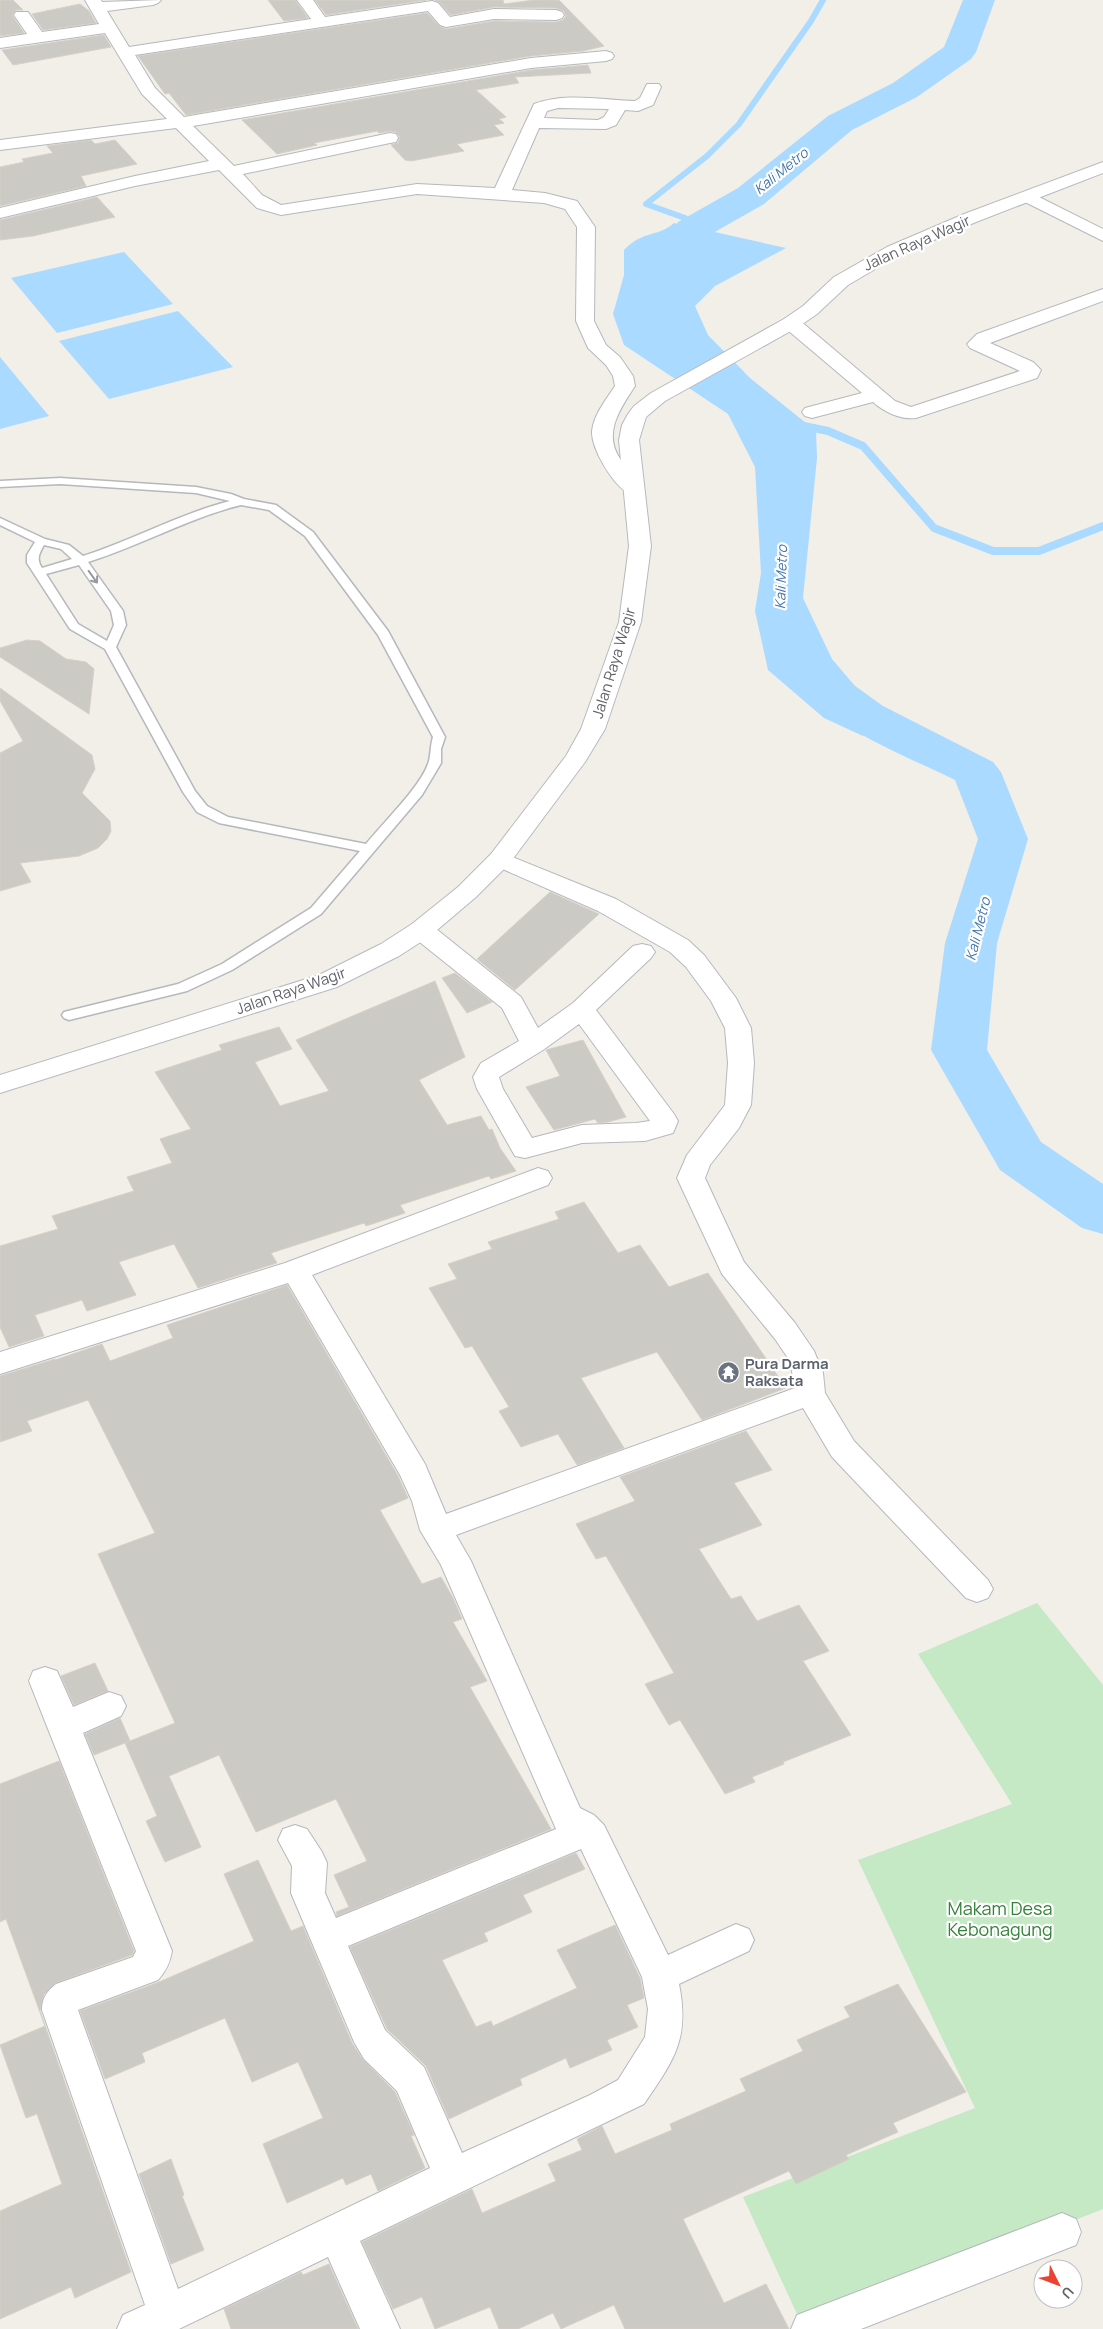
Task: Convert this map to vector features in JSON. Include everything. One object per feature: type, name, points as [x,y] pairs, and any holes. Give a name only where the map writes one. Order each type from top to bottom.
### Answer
[{"type":"street","points":[[153,0],[96,3],[148,91],[179,123],[227,167],[260,203],[274,210],[418,189],[545,198],[571,205],[586,227],[584,321],[598,348],[613,361],[622,376],[625,386],[605,418],[602,430],[604,451],[633,487]]},
{"type":"street","points":[[305,0],[320,21]]},
{"type":"street","points":[[125,52],[449,3]]},
{"type":"street","points":[[432,6],[446,22],[499,14],[556,14]]},
{"type":"street","points":[[22,15],[37,37]]},
{"type":"street","points":[[0,44],[110,27]]},
{"type":"street","points":[[0,145],[179,123],[532,63],[606,56]]},
{"type":"street","points":[[501,194],[540,108],[551,103],[620,106],[643,104],[647,101],[653,87]]},
{"type":"street","points":[[0,213],[126,183],[390,138]]},
{"type":"street","name":"Jalan Raya Wagir","points":[[0,1084],[328,981],[390,950],[421,930],[467,892],[500,859],[577,757],[593,729],[630,622],[640,546],[633,487],[630,427],[641,409],[658,396],[790,323],[810,310],[841,281],[864,266],[932,234],[1103,167]]},
{"type":"street","points":[[1029,197],[1103,236]]},
{"type":"street","points":[[790,323],[875,396],[898,410],[916,412],[1025,377],[1032,370],[978,346],[978,342],[1103,295]]},
{"type":"street","points":[[812,412],[875,396]]},
{"type":"street","points":[[500,859],[607,905],[679,946],[695,961],[723,998],[738,1028],[741,1063],[738,1105],[729,1121],[697,1162],[691,1178],[732,1267],[785,1331],[804,1358],[810,1394],[843,1449],[977,1589]]},
{"type":"street","points":[[421,930],[512,1003],[534,1044]]},
{"type":"street","points":[[512,1003],[573,1016],[664,1121],[664,1126],[655,1130],[640,1133],[590,1133],[525,1149],[490,1089],[486,1076],[490,1069],[534,1044],[573,1016],[642,952]]},
{"type":"street","points":[[0,1363],[295,1270],[538,1178]]},
{"type":"street","points":[[44,1681],[64,1726],[154,1951],[153,1960],[146,1969],[70,1996],[60,2002],[60,2010],[153,2322],[336,2231],[603,2107],[631,2092],[650,2064],[663,2040],[666,2009],[660,1976],[588,1831],[582,1825],[567,1818],[455,1561],[436,1530],[427,1501],[414,1472],[295,1270]]},
{"type":"street","points":[[436,1530],[810,1394]]},
{"type":"street","points":[[64,1726],[109,1706]]},
{"type":"street","points":[[327,1938],[588,1831]]},
{"type":"street","points":[[294,1840],[310,1863],[308,1893],[372,2042],[386,2058],[405,2070],[453,2176]]},
{"type":"street","points":[[660,1976],[736,1940]]},
{"type":"street","points":[[336,2231],[380,2329]]},
{"type":"street","points":[[811,2329],[1062,2232]]},
{"type":"lane","points":[[0,484],[60,481],[196,490],[227,496],[241,502],[272,507],[310,534],[384,634],[439,737],[435,749],[435,763],[418,792],[316,911],[227,967],[182,988],[69,1015]]},
{"type":"lane","points":[[39,573],[82,561],[208,510],[241,502]]},
{"type":"lane","points":[[0,521],[40,541],[66,547],[82,561],[117,611],[120,625],[110,647]]},
{"type":"lane","points":[[40,541],[33,555],[33,563],[39,573],[74,626],[110,647],[189,792],[202,809],[224,820],[246,826],[369,849]]},
{"type":"green space","name":"Makam Desa Kebonagung","points":[[1037,1603],[1103,1685],[1103,2209],[803,2327],[743,2197],[975,2108],[858,1860],[1012,1804],[918,1654]]},
{"type":"water","points":[[674,223],[786,248],[715,286],[695,306],[708,335],[750,378],[816,431],[817,458],[803,598],[832,659],[878,713],[863,736],[824,718],[768,670],[755,611],[761,573],[755,467],[728,414],[624,345],[613,314],[624,275],[624,250],[638,239],[663,230]]},
{"type":"water","points":[[124,252],[173,304],[57,333],[11,278]]},
{"type":"water","points":[[178,311],[233,367],[109,399],[59,341]]},
{"type":"water","points":[[0,357],[49,416],[0,429]]},
{"type":"building","points":[[0,0],[13,0],[23,10],[16,10],[12,15],[24,33],[0,36]]},
{"type":"building","points":[[268,0],[295,0],[308,18],[284,21]]},
{"type":"building","points":[[315,0],[426,0],[326,15]]},
{"type":"building","points":[[435,0],[503,0],[504,4],[534,0],[559,0],[604,46],[583,51],[531,56],[186,115],[169,93],[165,94],[138,56],[427,13],[439,26],[446,29],[494,21],[556,22],[563,20],[566,16],[564,11],[556,8],[494,7],[451,15]]},
{"type":"building","points":[[80,4],[89,11],[96,23],[43,30],[32,14]]},
{"type":"building","points":[[104,35],[111,47],[13,65],[2,50]]},
{"type":"building","points":[[588,65],[591,73],[515,77],[519,83],[476,90],[506,117],[499,119],[504,123],[494,125],[504,135],[457,144],[464,151],[411,161],[405,160],[391,145],[398,143],[400,137],[396,132],[390,131],[379,133],[377,131],[314,143],[317,145],[277,154],[242,120],[531,70]]},
{"type":"building","points":[[91,140],[95,144],[115,140],[137,164],[81,176],[86,186],[0,206],[0,167],[24,162],[22,159],[53,153],[47,146]]},
{"type":"building","points":[[97,197],[115,217],[33,236],[0,240],[0,220]]},
{"type":"building","points":[[27,640],[40,641],[66,659],[86,662],[94,669],[89,714],[0,657],[0,648]]},
{"type":"building","points":[[0,688],[92,755],[95,769],[82,793],[110,821],[111,831],[107,839],[98,848],[79,856],[20,863],[31,882],[0,891],[0,753],[23,741],[0,701]]},
{"type":"building","points":[[550,892],[599,914],[515,990],[477,959]]},
{"type":"building","points":[[455,973],[492,1002],[467,1013],[442,978]]},
{"type":"building","points":[[435,981],[465,1057],[419,1080],[447,1125],[481,1116],[489,1130],[492,1129],[500,1148],[516,1171],[491,1179],[489,1176],[400,1205],[405,1213],[366,1226],[364,1223],[271,1253],[277,1263],[198,1288],[174,1244],[119,1262],[136,1295],[87,1311],[82,1300],[35,1315],[44,1336],[9,1347],[0,1327],[0,1246],[58,1229],[52,1216],[134,1191],[127,1177],[172,1163],[160,1139],[191,1129],[155,1072],[222,1050],[219,1045],[279,1027],[292,1049],[255,1062],[280,1106],[329,1091],[296,1040]]},
{"type":"building","points":[[583,1040],[626,1117],[598,1123],[595,1119],[554,1130],[526,1087],[560,1076],[546,1050]]},
{"type":"building","points":[[584,1202],[618,1253],[640,1245],[669,1287],[708,1273],[786,1388],[702,1420],[657,1352],[581,1378],[624,1448],[577,1465],[558,1434],[521,1447],[499,1411],[509,1407],[472,1346],[465,1348],[429,1288],[457,1279],[448,1264],[492,1249],[488,1242],[559,1219],[555,1212]]},
{"type":"building","points":[[287,1285],[398,1476],[408,1498],[380,1510],[422,1584],[441,1577],[453,1598],[462,1619],[453,1622],[487,1681],[470,1687],[551,1829],[337,1916],[336,1912],[349,1907],[334,1875],[367,1861],[336,1799],[256,1832],[219,1755],[169,1776],[201,1847],[165,1862],[146,1821],[157,1816],[125,1743],[175,1723],[98,1554],[155,1533],[88,1400],[27,1421],[32,1431],[0,1442],[0,1376],[102,1344],[110,1361],[173,1338],[167,1325]]},
{"type":"building","points":[[746,1431],[772,1470],[734,1483],[762,1525],[699,1549],[731,1599],[741,1596],[757,1621],[799,1605],[829,1651],[803,1661],[851,1735],[783,1762],[784,1764],[752,1777],[755,1782],[725,1794],[680,1720],[669,1725],[645,1684],[674,1673],[606,1556],[596,1559],[576,1524],[635,1501],[620,1477]]},
{"type":"building","points":[[95,1663],[108,1691],[74,1705],[61,1676]]},
{"type":"building","points":[[120,1718],[130,1741],[94,1755],[85,1734]]},
{"type":"building","points":[[59,1761],[134,1951],[132,1955],[55,1983],[44,1994],[40,2011],[131,2272],[75,2298],[71,2287],[0,2319],[0,2211],[62,2184],[37,2114],[26,2118],[0,2045],[45,2026],[6,1919],[0,1922],[0,1784]]},
{"type":"building","points":[[576,1853],[585,1869],[523,1895],[532,1912],[484,1933],[488,1941],[442,1960],[476,2027],[491,2021],[493,2026],[577,1988],[557,1950],[615,1925],[640,1978],[644,1998],[627,2005],[638,2027],[607,2040],[612,2050],[570,2068],[566,2058],[520,2079],[522,2085],[449,2119],[426,2066],[387,2029],[350,1947]]},
{"type":"building","points":[[258,1860],[291,1931],[303,1926],[352,2043],[363,2060],[395,2092],[414,2135],[411,2136],[425,2168],[378,2191],[371,2174],[346,2185],[343,2178],[287,2203],[263,2144],[323,2118],[298,2062],[252,2082],[225,2018],[142,2053],[145,2062],[105,2079],[80,2011],[159,1982],[254,1941],[224,1874]]},
{"type":"building","points":[[898,1984],[966,2092],[893,2123],[898,2132],[846,2155],[849,2159],[796,2184],[789,2171],[683,2219],[724,2303],[766,2284],[789,2329],[625,2329],[614,2305],[561,2329],[553,2313],[518,2329],[499,2329],[490,2307],[435,2329],[422,2297],[393,2309],[362,2242],[472,2189],[482,2213],[556,2181],[548,2164],[582,2150],[577,2139],[602,2126],[615,2154],[672,2130],[670,2124],[746,2091],[740,2079],[803,2051],[797,2040],[850,2017],[844,2007]]},
{"type":"building","points":[[171,2159],[184,2195],[182,2196],[204,2250],[171,2264],[139,2174]]},
{"type":"building","points":[[329,2264],[358,2329],[231,2329],[224,2309],[301,2272],[303,2275]]},
{"type":"waterway","points":[[691,230],[685,218],[646,204],[707,156],[739,124],[811,21],[823,0]]},
{"type":"waterway","name":"Kali Metro","points":[[662,298],[662,282],[691,230],[751,196],[840,123],[905,90],[959,52],[979,0]]},
{"type":"waterway","points":[[799,425],[828,431],[863,446],[934,528],[993,551],[1039,551],[1103,526]]},
{"type":"waterway","name":"Kali Metro","points":[[811,673],[846,703],[866,716],[976,772],[1003,839],[971,943],[959,1050],[1020,1156],[1103,1213]]},
{"type":"place","name":"Pura Darma Raksata","points":[[729,1373]]}]
